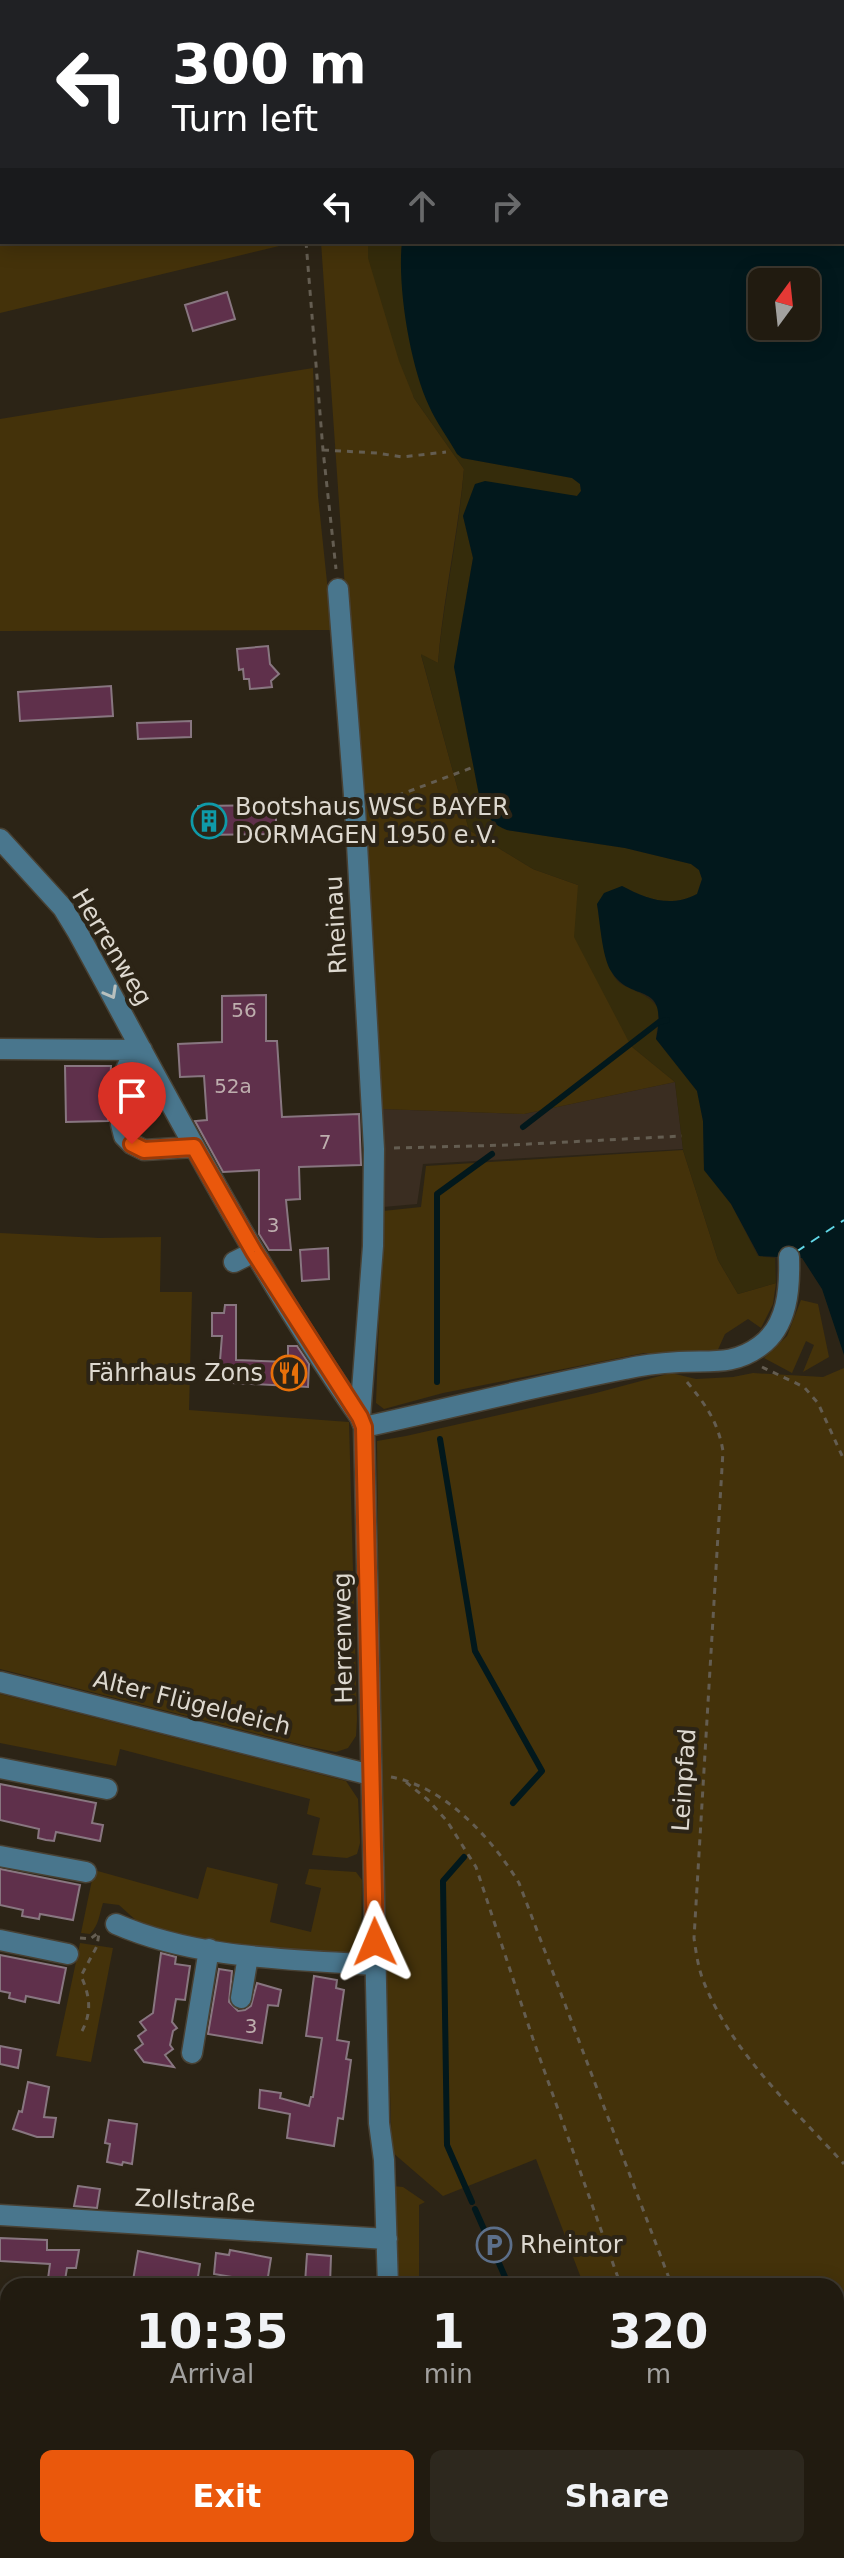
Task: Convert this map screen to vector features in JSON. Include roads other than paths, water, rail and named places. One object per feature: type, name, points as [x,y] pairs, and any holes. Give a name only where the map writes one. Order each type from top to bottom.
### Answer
[{"type":"street","name":"Rheinau","points":[[338,589],[355,808],[374,1149],[373,1246],[362,1422]]},
{"type":"street","name":"Herrenweg","points":[[0,839],[63,908],[254,1252],[362,1422],[379,2123],[384,2160],[388,2278]]},
{"type":"street","points":[[0,1049],[142,1050]]},
{"type":"street","points":[[142,1050],[130,1060],[125,1072],[121,1124],[124,1136],[144,1150],[194,1147]]},
{"type":"street","points":[[234,1262],[254,1252]]},
{"type":"street","points":[[362,1422],[628,1368],[680,1361],[753,1359],[783,1316],[790,1288],[789,1257]]},
{"type":"street","name":"Alter Flügeldeich","points":[[0,1682],[371,1775]]},
{"type":"street","points":[[0,1768],[107,1789]]},
{"type":"street","points":[[0,1856],[86,1872]]},
{"type":"street","points":[[107,1928],[248,1956],[375,1965]]},
{"type":"street","points":[[0,1940],[68,1954]]},
{"type":"street","points":[[192,2053],[209,1949]]},
{"type":"street","points":[[241,1998],[248,1956]]},
{"type":"street","name":"Zollstraße","points":[[0,2215],[387,2239]]},
{"type":"water","points":[[402,244],[844,244],[844,1355],[822,1289],[802,1258],[759,1256],[731,1204],[704,1170],[703,1121],[697,1091],[656,1039],[659,1020],[653,1000],[619,981],[605,957],[597,904],[604,893],[622,886],[659,900],[687,898],[697,894],[702,879],[699,870],[691,864],[625,848],[507,830],[491,820],[481,805],[454,667],[473,558],[463,516],[475,484],[485,481],[577,496],[581,491],[580,484],[572,478],[462,458],[457,454],[422,389],[411,348],[401,280]]},
{"type":"waterway","points":[[523,1127],[659,1022],[667,1020]]},
{"type":"waterway","points":[[437,1382],[437,1194],[492,1154]]},
{"type":"waterway","points":[[440,1439],[475,1651],[542,1771],[513,1803]]},
{"type":"waterway","points":[[464,1857],[443,1881],[447,2145],[472,2202]]},
{"type":"waterway","points":[[475,2209],[505,2278]]},
{"type":"place","name":"Bootshaus WSC BAYER DORMAGEN 1950 e.V.","points":[[209,821]]},
{"type":"place","name":"Fährhaus Zons","points":[[289,1373]]},
{"type":"place","name":"Rheintor","points":[[494,2245]]}]
